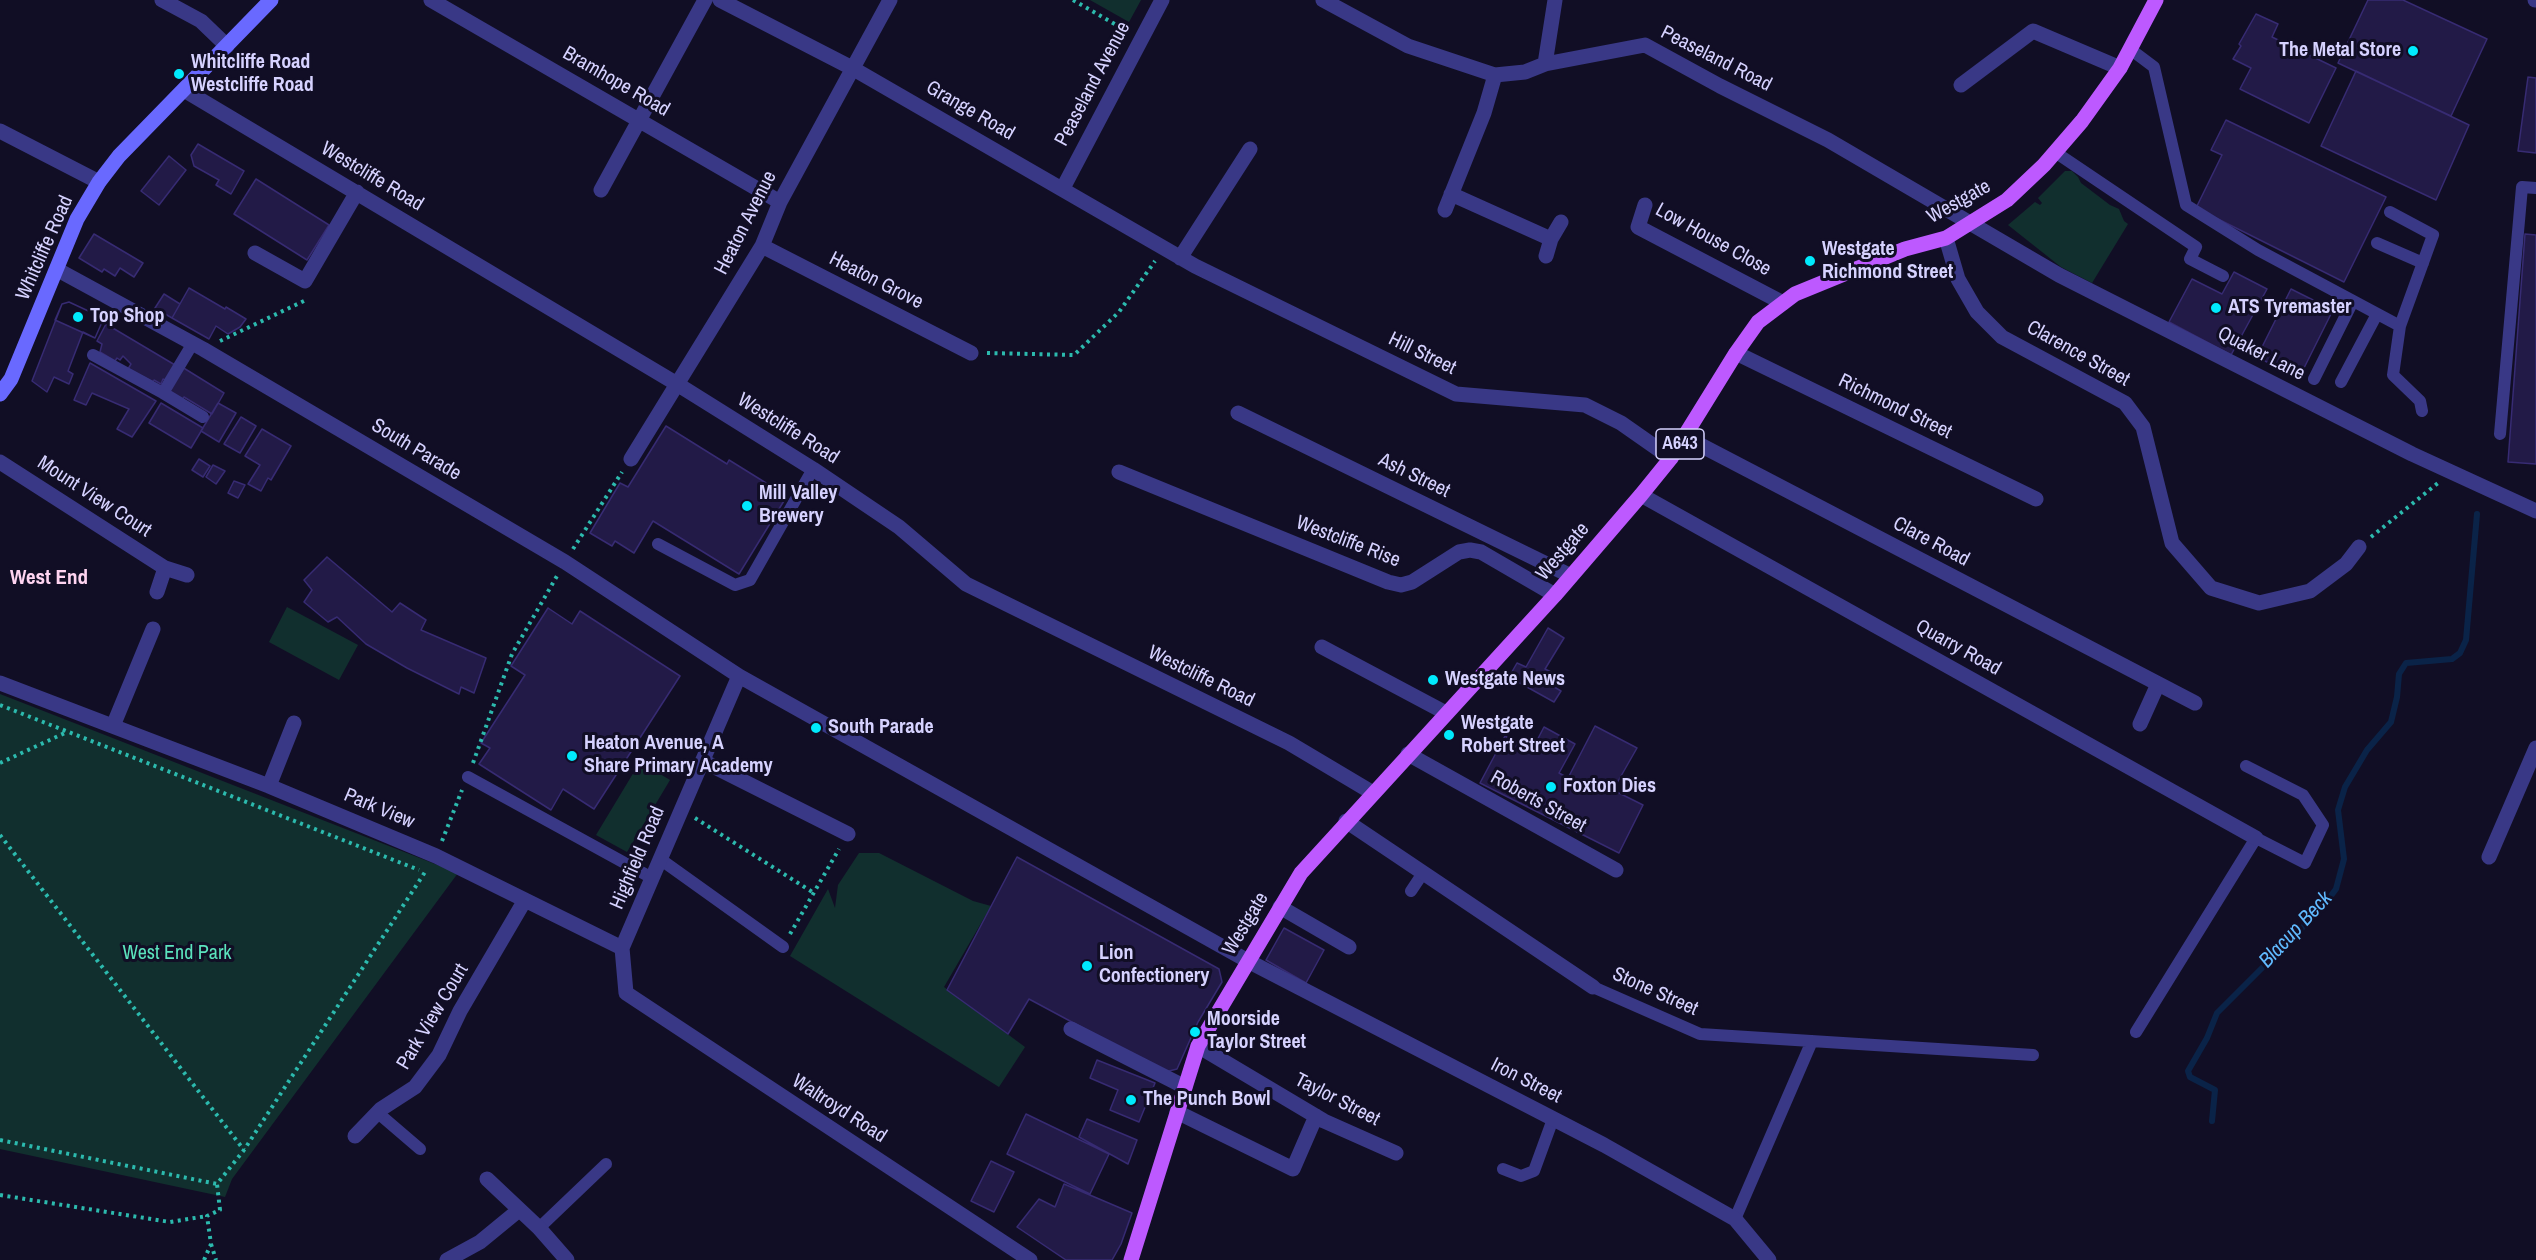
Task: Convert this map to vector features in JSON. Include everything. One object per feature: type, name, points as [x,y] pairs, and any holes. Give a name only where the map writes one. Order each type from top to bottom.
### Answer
[{"type":"main road","name":"Whitcliffe Road","points":[[0,394],[11,379],[77,219],[99,183],[119,156],[271,0]]},
{"type":"main road","name":"Westgate","points":[[1132,1258],[1198,1046],[1301,873],[1555,594],[1641,495],[1671,458],[1736,353],[1758,322],[1795,294],[1905,249],[1946,238],[2007,200],[2082,121],[2120,68],[2156,0]]},
{"type":"street","points":[[162,0],[201,21],[227,46]]},
{"type":"street","name":"Bramhope Road","points":[[431,0],[780,202]]},
{"type":"street","points":[[601,190],[705,0]]},
{"type":"street","name":"Grange Road","points":[[720,0],[852,68],[1195,266]]},
{"type":"street","name":"Heaton Avenue","points":[[631,459],[762,246],[780,202],[890,0]]},
{"type":"street","name":"Peaseland Avenue","points":[[1063,188],[1162,0]]},
{"type":"street","name":"Peaseland Road","points":[[1323,0],[1408,46],[1495,75],[1525,72],[1545,64],[1645,45],[1720,86],[1828,140],[1972,223]]},
{"type":"street","points":[[1545,64],[1555,0]]},
{"type":"street","points":[[1961,85],[2033,31],[2120,68]]},
{"type":"street","points":[[1445,210],[1484,113],[1495,75]]},
{"type":"street","name":"Westcliffe Road","points":[[184,90],[677,384],[813,469],[899,527],[966,584],[1289,743],[1373,793]]},
{"type":"street","points":[[0,130],[99,183]]},
{"type":"street","points":[[1180,258],[1250,149]]},
{"type":"street","points":[[255,254],[305,281],[357,192]]},
{"type":"street","points":[[1451,194],[1551,239]]},
{"type":"street","name":"Low House Close","points":[[1645,205],[1638,227],[1783,303]]},
{"type":"street","points":[[1546,256],[1551,239],[1561,222]]},
{"type":"street","name":"Quaker Lane","points":[[1972,223],[2059,275],[2451,472],[2536,510]]},
{"type":"street","name":"Clarence Street","points":[[1946,238],[1958,279],[1977,312],[2002,337],[2125,403],[2143,427],[2172,543],[2211,588],[2259,603],[2310,591],[2346,564],[2359,547]]},
{"type":"street","name":"Heaton Grove","points":[[762,246],[971,353]]},
{"type":"street","name":"Hill Street","points":[[1195,266],[1456,394],[1585,405],[1621,423],[1671,458]]},
{"type":"street","name":"South Parade","points":[[57,270],[193,343],[565,562],[739,676],[1248,961]]},
{"type":"street","name":"Richmond Street","points":[[1736,353],[2036,499]]},
{"type":"street","name":"Ash Street","points":[[1238,413],[1571,576]]},
{"type":"street","name":"Clare Road","points":[[1685,436],[2195,703]]},
{"type":"street","name":"Mount View Court","points":[[0,462],[165,568],[187,575]]},
{"type":"street","name":"Westcliffe Rise","points":[[1119,472],[1388,582],[1401,585],[1412,582],[1459,552],[1470,550],[1481,552],[1555,594]]},
{"type":"street","name":"Quarry Road","points":[[1641,495],[2256,838]]},
{"type":"street","points":[[157,592],[165,568]]},
{"type":"street","points":[[113,726],[153,629]]},
{"type":"street","points":[[1322,647],[1446,713]]},
{"type":"street","name":"Highfield Road","points":[[626,993],[622,948],[739,676]]},
{"type":"street","name":"Park View","points":[[0,683],[269,786],[436,856],[622,948]]},
{"type":"street","points":[[2140,724],[2158,684]]},
{"type":"street","points":[[269,786],[294,723]]},
{"type":"street","points":[[2488,857],[2536,748]]},
{"type":"street","name":"Roberts Street","points":[[1408,754],[1616,870]]},
{"type":"street","points":[[703,761],[848,834]]},
{"type":"street","name":"Stone Street","points":[[1346,821],[1593,987]]},
{"type":"street","name":"Park View Court","points":[[356,1136],[378,1113],[415,1087],[439,1055],[460,1011],[525,900]]},
{"type":"street","points":[[1280,907],[1349,947]]},
{"type":"street","name":"Iron Street","points":[[1248,961],[1552,1119],[1735,1219],[1769,1260]]},
{"type":"street","name":"Waltroyd Road","points":[[626,993],[1030,1260]]},
{"type":"street","points":[[1071,1029],[1185,1087]]},
{"type":"street","name":"Taylor Street","points":[[1198,1046],[1316,1116],[1396,1153]]},
{"type":"street","points":[[1177,1112],[1293,1169],[1316,1116]]},
{"type":"street","points":[[487,1179],[539,1228],[567,1260]]},
{"type":"street","points":[[447,1260],[480,1242],[519,1210]]},
{"type":"lane","points":[[2130,49],[2154,67],[2186,205],[2258,250],[2400,326]]},
{"type":"lane","points":[[2055,152],[2196,247],[2190,259],[2223,276]]},
{"type":"lane","points":[[2500,434],[2522,187],[2536,188]]},
{"type":"lane","points":[[2390,212],[2433,235],[2400,326],[2393,375],[2420,401],[2422,411]]},
{"type":"lane","points":[[2377,243],[2423,263]]},
{"type":"lane","points":[[2314,379],[2353,301]]},
{"type":"lane","points":[[2341,382],[2377,314]]},
{"type":"lane","points":[[163,393],[193,343]]},
{"type":"lane","points":[[93,355],[203,417]]},
{"type":"lane","points":[[658,544],[735,585],[750,580],[813,469]]},
{"type":"lane","points":[[2136,1032],[2256,838],[2305,863],[2323,825],[2303,795],[2246,766]]},
{"type":"lane","points":[[468,777],[652,878]]},
{"type":"lane","points":[[660,859],[783,947]]},
{"type":"lane","points":[[1411,891],[1423,873]]},
{"type":"lane","name":"Stone Street","points":[[1593,987],[1700,1034],[2032,1055]]},
{"type":"lane","points":[[1735,1219],[1812,1041]]},
{"type":"lane","points":[[378,1113],[420,1149]]},
{"type":"lane","points":[[1503,1169],[1521,1176],[1534,1171],[1552,1119]]},
{"type":"lane","points":[[539,1228],[606,1164]]},
{"type":"path","points":[[1073,0],[1141,39]]},
{"type":"path","points":[[971,353],[1074,355],[1119,312],[1164,249]]},
{"type":"path","points":[[0,1195],[170,1222],[207,1216],[220,1210],[217,1184],[244,1150],[436,856],[468,777],[512,654],[565,562],[631,459]]},
{"type":"path","points":[[2359,547],[2451,472]]},
{"type":"path","points":[[0,705],[425,873]]},
{"type":"path","points":[[0,763],[68,732]]},
{"type":"path","points":[[682,809],[814,893]]},
{"type":"path","points":[[783,947],[848,834]]},
{"type":"path","points":[[0,835],[244,1150]]},
{"type":"path","points":[[0,1140],[217,1184]]},
{"type":"path","points":[[207,1216],[216,1260]]},
{"type":"path","points":[[204,1260],[211,1244]]},
{"type":"green space","points":[[1090,0],[1141,0],[1129,22]]},
{"type":"green space","points":[[2065,171],[2072,171],[2081,183],[2119,209],[2124,221],[2128,224],[2092,283],[2061,267],[2008,225],[2035,202],[2040,205],[2042,203],[2038,198]]},
{"type":"green space","points":[[287,607],[358,645],[339,680],[269,642]]},
{"type":"green space","name":"West End Park","points":[[0,694],[458,873],[232,1179],[225,1197],[0,1149]]},
{"type":"green space","points":[[640,762],[670,780],[627,852],[596,835]]},
{"type":"green space","points":[[859,853],[879,853],[973,901],[991,906],[944,987],[1025,1047],[999,1087],[790,956],[828,889],[835,908],[838,885]]},
{"type":"building","name":"The Metal Store","points":[[2368,0],[2403,0],[2487,39],[2451,116],[2338,63]]},
{"type":"building","points":[[2256,14],[2278,24],[2272,37],[2336,68],[2309,123],[2240,89],[2251,68],[2233,59]]},
{"type":"building","points":[[2356,71],[2469,125],[2436,200],[2321,146]]},
{"type":"building","points":[[2528,77],[2536,78],[2536,153],[2518,151]]},
{"type":"building","points":[[2226,120],[2386,197],[2344,282],[2196,208],[2222,155],[2211,150]]},
{"type":"building","points":[[198,144],[244,171],[231,194],[216,185],[219,180],[194,166],[191,155]]},
{"type":"building","points":[[169,156],[186,170],[159,205],[141,191]]},
{"type":"building","points":[[256,179],[329,225],[307,260],[234,214]]},
{"type":"building","points":[[94,234],[143,263],[134,277],[120,268],[115,276],[104,269],[102,272],[79,258]]},
{"type":"building","points":[[2525,234],[2536,235],[2536,464],[2508,462]]},
{"type":"building","name":"ATS Tyremaster","points":[[2234,272],[2267,289],[2231,355],[2169,322],[2192,279],[2222,294]]},
{"type":"building","points":[[189,288],[246,319],[240,327],[228,334],[216,326],[209,339],[172,318]]},
{"type":"building","points":[[2291,289],[2333,310],[2299,378],[2257,357]]},
{"type":"building","points":[[164,294],[180,304],[172,318],[155,308]]},
{"type":"building","points":[[69,302],[103,320],[95,338],[83,332],[68,371],[73,374],[69,384],[54,377],[47,392],[32,381],[62,304]]},
{"type":"building","name":"Top Shop","points":[[69,302],[103,320],[95,338],[55,320],[62,304]]},
{"type":"building","points":[[106,324],[175,365],[167,381],[163,379],[161,384],[154,380],[153,382],[128,369],[131,364],[123,356],[120,360],[117,358],[115,361],[100,352],[102,344],[97,341]]},
{"type":"building","points":[[90,363],[156,401],[132,437],[117,429],[129,409],[92,393],[86,405],[74,400]]},
{"type":"building","points":[[182,367],[224,393],[212,414],[184,397],[182,400],[168,391]]},
{"type":"building","points":[[161,403],[203,428],[191,448],[149,423]]},
{"type":"building","points":[[218,403],[236,413],[219,442],[201,431]]},
{"type":"building","points":[[241,417],[256,426],[240,453],[224,444]]},
{"type":"building","points":[[666,426],[727,464],[729,460],[787,496],[739,574],[653,521],[634,553],[615,541],[612,546],[590,533],[620,483],[628,487]]},
{"type":"building","points":[[262,429],[291,446],[271,480],[268,478],[261,491],[248,484],[260,465],[245,456]]},
{"type":"building","points":[[199,459],[210,466],[203,477],[192,470]]},
{"type":"building","points":[[213,465],[225,471],[216,484],[206,477]]},
{"type":"building","points":[[234,481],[245,485],[238,498],[228,493]]},
{"type":"building","points":[[327,557],[392,612],[400,603],[426,620],[421,630],[486,658],[474,693],[461,687],[459,694],[407,668],[366,644],[337,617],[328,622],[304,602],[312,590],[304,580]]},
{"type":"building","points":[[548,608],[572,624],[580,611],[680,676],[594,809],[563,789],[551,810],[479,764],[490,748],[481,743],[525,675],[511,666]]},
{"type":"building","points":[[1548,628],[1564,638],[1545,669],[1555,674],[1549,684],[1561,691],[1554,702],[1509,677],[1517,663],[1526,667]]},
{"type":"building","name":"Foxton Dies","points":[[1595,726],[1637,748],[1613,790],[1643,805],[1619,853],[1480,783],[1505,736],[1532,750],[1544,727],[1575,744],[1559,773],[1568,778]]},
{"type":"building","name":"Lion Confectionery","points":[[1017,857],[1219,969],[1222,982],[1198,1022],[1177,1069],[1165,1072],[1029,999],[1008,1034],[947,990]]},
{"type":"building","points":[[1284,928],[1324,950],[1306,983],[1266,960]]},
{"type":"building","name":"The Punch Bowl","points":[[1097,1060],[1155,1083],[1139,1122],[1110,1110],[1118,1090],[1090,1078]]},
{"type":"building","points":[[1026,1114],[1109,1154],[1090,1194],[1007,1154]]},
{"type":"building","points":[[1087,1119],[1137,1140],[1128,1164],[1079,1137]]},
{"type":"building","points":[[991,1161],[1014,1172],[994,1212],[971,1201]]},
{"type":"building","points":[[1064,1184],[1132,1213],[1121,1244],[1112,1260],[1066,1260],[1017,1227],[1039,1199],[1055,1207]]},
{"type":"waterway","name":"Blacup Beck","points":[[2212,1121],[2215,1090],[2190,1077],[2188,1071],[2207,1038],[2217,1013],[2321,909],[2336,889],[2344,859],[2338,810],[2345,787],[2367,750],[2391,722],[2397,697],[2399,674],[2406,663],[2452,659],[2460,653],[2466,640],[2477,514]]},
{"type":"place","name":"The Metal Store","points":[[2413,51]]},
{"type":"place","name":"Whitcliffe Road Westcliffe Road","points":[[179,74]]},
{"type":"place","name":"Westgate Richmond Street","points":[[1810,261]]},
{"type":"place","name":"ATS Tyremaster","points":[[2216,308]]},
{"type":"place","name":"Top Shop","points":[[78,317]]},
{"type":"place","name":"Mill Valley Brewery","points":[[747,506]]},
{"type":"place","name":"Westgate News","points":[[1433,680]]},
{"type":"place","name":"South Parade","points":[[816,728]]},
{"type":"place","name":"Westgate Robert Street","points":[[1449,735]]},
{"type":"place","name":"Heaton Avenue, A Share Primary Academy","points":[[572,756]]},
{"type":"place","name":"Foxton Dies","points":[[1551,787]]},
{"type":"place","name":"Lion Confectionery","points":[[1087,966]]},
{"type":"place","name":"Moorside Taylor Street","points":[[1195,1032]]},
{"type":"place","name":"The Punch Bowl","points":[[1131,1100]]},
{"type":"district","name":"West End","points":[[49,578]]}]
